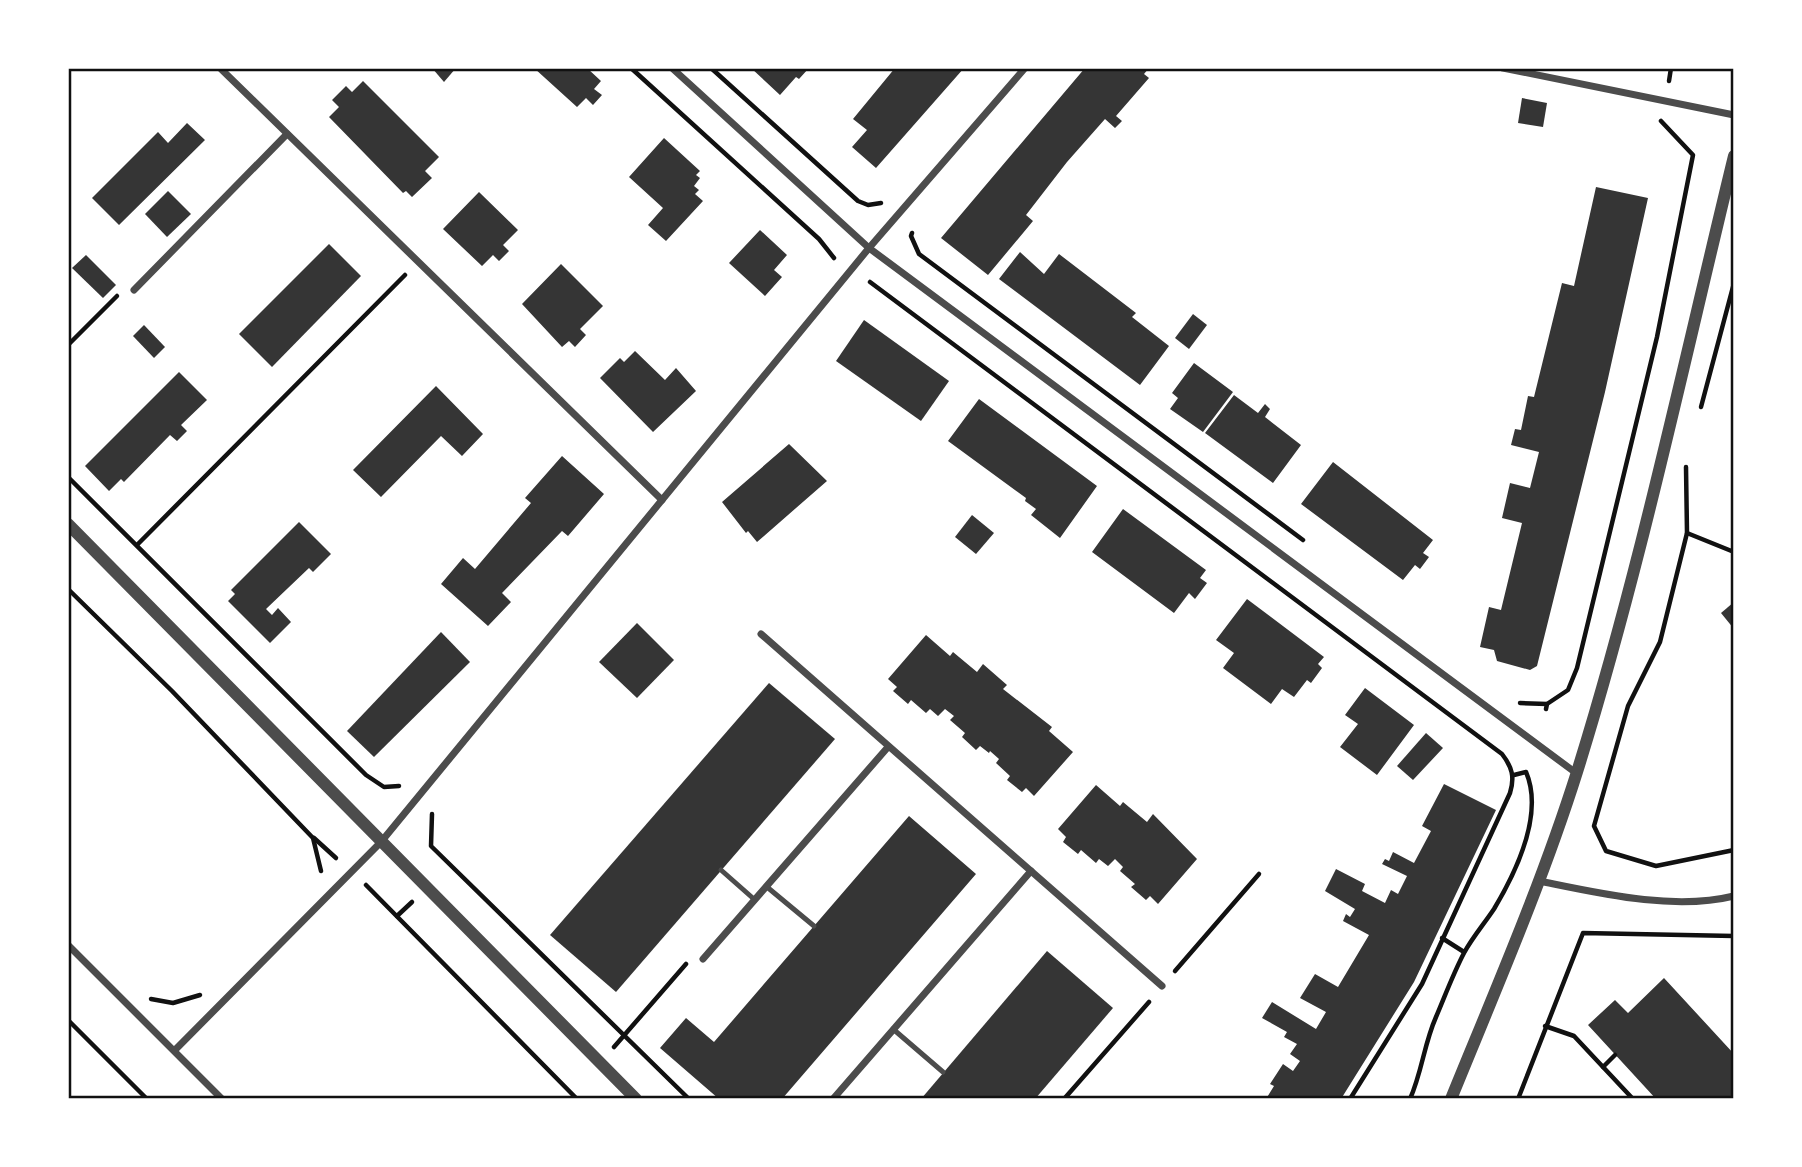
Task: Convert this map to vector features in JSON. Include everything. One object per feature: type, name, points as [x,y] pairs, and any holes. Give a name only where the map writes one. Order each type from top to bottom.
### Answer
[{"type":"street","points":[[220,68],[662,500]]},
{"type":"street","points":[[672,68],[869,248],[1576,773]]},
{"type":"street","points":[[175,1050],[354,873],[381,842],[869,248],[1025,68]]},
{"type":"street","points":[[1503,68],[1734,115]]},
{"type":"street","points":[[134,290],[287,134]]},
{"type":"street","points":[[1451,1099],[1538,881],[1576,773],[1639,549],[1734,156]]},
{"type":"street","points":[[68,523],[636,1099]]},
{"type":"street","points":[[761,634],[1162,986]]},
{"type":"street","points":[[703,959],[888,747]]},
{"type":"street","points":[[833,1099],[1031,871]]},
{"type":"street","points":[[1538,881],[1621,898],[1715,900],[1734,896]]},
{"type":"street","points":[[68,945],[222,1099]]},
{"type":"lane","points":[[721,870],[755,900]]},
{"type":"lane","points":[[766,887],[814,926]]},
{"type":"lane","points":[[893,1029],[943,1072]]},
{"type":"path","points":[[631,68],[832,252],[835,260],[833,268]]},
{"type":"path","points":[[710,68],[858,201],[868,205],[890,198]]},
{"type":"path","points":[[1510,695],[1522,704],[1546,706],[1568,690],[1577,668],[1657,337],[1691,168],[1693,155],[1677,135],[1661,123],[1671,68]]},
{"type":"path","points":[[915,227],[911,236],[919,254],[1310,545]]},
{"type":"path","points":[[137,545],[417,262]]},
{"type":"path","points":[[397,264],[416,283]]},
{"type":"path","points":[[859,285],[872,282],[972,360],[1502,754],[1514,775],[1510,793],[1422,984],[1350,1099]]},
{"type":"path","points":[[1700,413],[1734,283]]},
{"type":"path","points":[[68,345],[124,288],[134,290]]},
{"type":"path","points":[[1686,466],[1687,533],[1660,642],[1628,706],[1594,825],[1606,851],[1657,866],[1734,850]]},
{"type":"path","points":[[68,477],[366,775],[384,787],[404,785]]},
{"type":"path","points":[[1687,533],[1734,552]]},
{"type":"path","points":[[68,589],[172,691],[313,838],[354,873],[577,1099]]},
{"type":"path","points":[[1410,1099],[1418,1081],[1427,1038],[1464,952],[1498,900],[1517,858],[1533,810],[1530,777],[1525,772],[1514,775]]},
{"type":"path","points":[[433,810],[431,846],[689,1099]]},
{"type":"path","points":[[313,838],[322,871],[313,880]]},
{"type":"path","points":[[1518,1099],[1583,933],[1734,936]]},
{"type":"path","points":[[1442,938],[1464,952]]},
{"type":"path","points":[[599,1062],[626,1035],[687,962],[703,959]]},
{"type":"path","points":[[146,996],[173,1003],[203,994]]},
{"type":"path","points":[[68,1020],[147,1099]]},
{"type":"path","points":[[1545,1026],[1574,1036],[1633,1099]]},
{"type":"path","points":[[1603,1066],[1615,1055]]},
{"type":"building","points":[[432,68],[456,68],[444,82]]},
{"type":"building","points":[[534,68],[587,68],[601,81],[594,89],[602,95],[593,105],[586,98],[577,107]]},
{"type":"building","points":[[751,68],[809,68],[799,79],[796,77],[780,95]]},
{"type":"building","points":[[895,68],[964,68],[876,168],[852,147],[867,130],[853,119]]},
{"type":"building","points":[[1085,68],[1149,68],[1144,74],[1149,78],[1116,116],[1122,121],[1115,128],[1105,119],[1067,162],[1026,215],[1033,221],[988,275],[941,238]]},
{"type":"building","points":[[363,81],[439,157],[425,171],[432,178],[412,197],[406,191],[403,193],[329,117],[339,107],[332,100],[346,86],[352,92]]},
{"type":"building","points":[[1522,98],[1547,103],[1543,127],[1518,123]]},
{"type":"building","points":[[187,123],[205,140],[119,225],[92,198],[158,132],[168,143]]},
{"type":"building","points":[[664,138],[700,171],[696,175],[700,178],[694,186],[699,190],[695,194],[703,201],[666,241],[648,225],[663,208],[629,177]]},
{"type":"building","points":[[1596,187],[1648,198],[1605,392],[1537,666],[1530,670],[1497,661],[1494,650],[1480,647],[1489,607],[1501,610],[1522,523],[1502,518],[1510,483],[1530,488],[1539,452],[1511,445],[1515,429],[1521,430],[1528,396],[1534,397],[1562,283],[1574,286]]},
{"type":"building","points":[[168,191],[191,214],[167,237],[145,214]]},
{"type":"building","points":[[479,192],[518,230],[503,245],[509,251],[499,261],[493,255],[482,266],[443,229]]},
{"type":"building","points":[[760,230],[787,255],[774,270],[782,277],[765,296],[729,263]]},
{"type":"building","points":[[329,244],[361,276],[272,367],[239,334]]},
{"type":"building","points":[[1020,252],[1044,274],[1059,254],[1136,313],[1132,317],[1169,346],[1140,385],[999,279]]},
{"type":"building","points":[[86,255],[116,285],[103,298],[72,268]]},
{"type":"building","points":[[561,264],[603,306],[580,329],[586,335],[575,347],[569,341],[562,347],[522,304]]},
{"type":"building","points":[[1193,314],[1207,325],[1189,349],[1175,338]]},
{"type":"building","points":[[864,320],[949,381],[921,421],[836,361]]},
{"type":"building","points":[[144,325],[165,347],[154,358],[133,336]]},
{"type":"building","points":[[635,351],[665,380],[676,368],[696,391],[653,432],[600,378],[620,358],[624,362]]},
{"type":"building","points":[[1194,363],[1233,392],[1203,432],[1170,409],[1178,398],[1172,393]]},
{"type":"building","points":[[179,372],[207,400],[181,425],[187,431],[177,441],[170,435],[124,482],[121,479],[109,491],[85,466]]},
{"type":"building","points":[[436,386],[483,434],[462,456],[441,436],[381,497],[353,470]]},
{"type":"building","points":[[1234,395],[1258,413],[1265,404],[1270,409],[1265,417],[1301,445],[1273,483],[1205,433]]},
{"type":"building","points":[[979,399],[1097,486],[1060,538],[1031,515],[1036,509],[1025,501],[1026,498],[948,441]]},
{"type":"building","points":[[789,444],[827,481],[757,542],[748,531],[746,533],[722,502]]},
{"type":"building","points":[[562,456],[604,494],[568,536],[562,531],[502,593],[511,602],[488,626],[441,584],[463,558],[475,569],[531,503],[525,498]]},
{"type":"building","points":[[1333,462],[1433,540],[1423,553],[1429,557],[1420,569],[1415,565],[1403,580],[1301,504]]},
{"type":"building","points":[[1123,509],[1206,570],[1200,578],[1207,583],[1195,599],[1189,593],[1174,613],[1092,552]]},
{"type":"building","points":[[972,515],[994,533],[976,554],[955,537]]},
{"type":"building","points":[[299,522],[331,554],[313,572],[309,568],[266,609],[272,615],[278,608],[291,622],[270,643],[228,601],[235,594],[231,590]]},
{"type":"building","points":[[1247,599],[1324,657],[1318,664],[1322,668],[1311,683],[1307,680],[1294,697],[1282,689],[1271,704],[1223,668],[1234,653],[1216,640]]},
{"type":"building","points":[[1734,602],[1734,629],[1721,613]]},
{"type":"building","points":[[637,623],[674,660],[637,698],[599,662]]},
{"type":"building","points":[[441,632],[470,662],[374,757],[347,731]]},
{"type":"building","points":[[926,635],[950,656],[953,652],[977,672],[983,664],[1007,685],[1003,689],[1052,727],[1049,731],[1073,752],[1034,796],[1026,788],[1022,792],[1007,780],[1010,776],[996,763],[999,759],[990,751],[989,753],[980,746],[976,750],[962,737],[965,733],[950,720],[954,716],[945,709],[938,716],[930,709],[926,713],[911,700],[908,704],[893,691],[897,687],[888,679]]},
{"type":"building","points":[[769,683],[835,739],[616,992],[550,935]]},
{"type":"building","points":[[1365,688],[1414,725],[1377,775],[1340,747],[1358,724],[1345,715]]},
{"type":"building","points":[[1426,733],[1443,748],[1413,780],[1397,766]]},
{"type":"building","points":[[1444,784],[1496,810],[1414,982],[1341,1099],[1266,1099],[1274,1086],[1270,1084],[1283,1064],[1293,1071],[1300,1061],[1290,1054],[1297,1044],[1284,1037],[1287,1032],[1262,1018],[1272,1002],[1316,1029],[1326,1012],[1300,998],[1315,974],[1338,987],[1369,935],[1343,921],[1346,914],[1350,917],[1355,909],[1325,891],[1336,869],[1365,884],[1362,891],[1385,903],[1391,890],[1398,894],[1407,876],[1382,864],[1385,859],[1389,861],[1393,852],[1414,863],[1431,831],[1422,826]]},
{"type":"building","points":[[1096,785],[1120,806],[1123,802],[1147,822],[1153,814],[1197,859],[1158,904],[1150,896],[1146,900],[1131,887],[1135,884],[1120,871],[1123,867],[1115,859],[1108,866],[1099,859],[1096,863],[1081,850],[1078,854],[1063,842],[1066,837],[1058,829]]},
{"type":"building","points":[[909,816],[976,874],[782,1099],[719,1099],[660,1048],[686,1018],[714,1042]]},
{"type":"building","points":[[1047,951],[1113,1008],[1035,1099],[921,1099]]},
{"type":"building","points":[[1664,978],[1734,1054],[1734,1099],[1656,1099],[1588,1025],[1615,1000],[1628,1013]]}]
